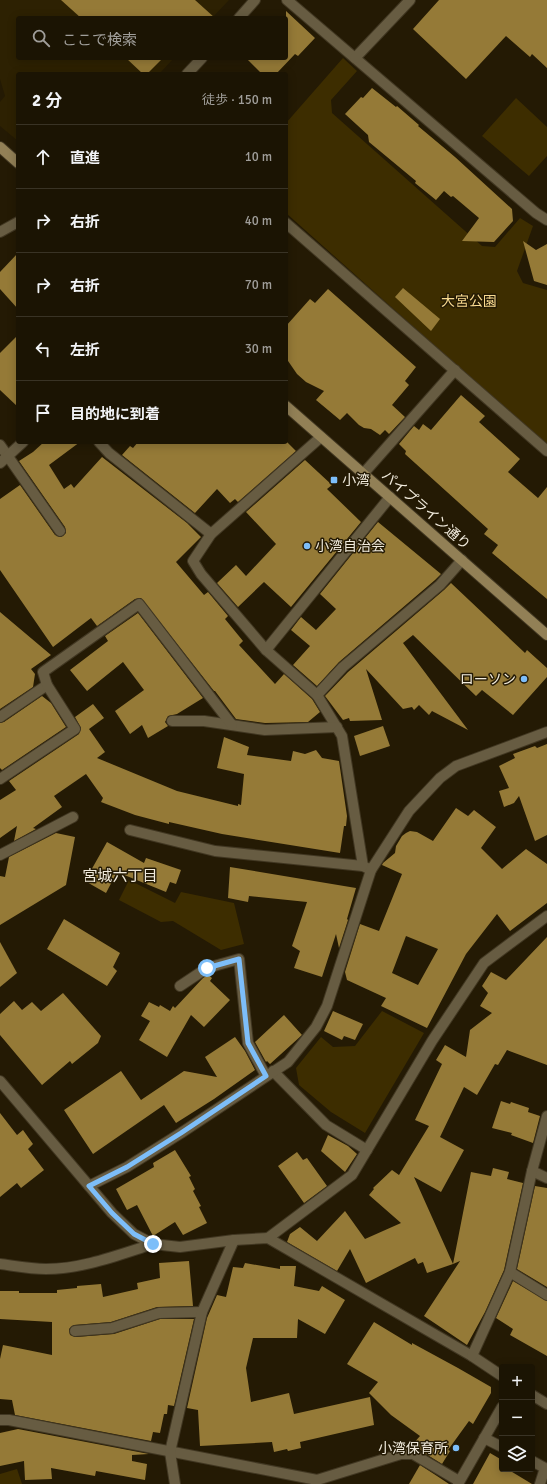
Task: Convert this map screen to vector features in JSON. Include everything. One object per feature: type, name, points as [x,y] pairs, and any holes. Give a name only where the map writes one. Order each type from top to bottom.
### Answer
[{"type":"main road","points":[[0,147],[16,161]]},
{"type":"main road","name":"パイプライン通り","points":[[288,408],[547,635]]},
{"type":"street","points":[[241,16],[255,0]]},
{"type":"street","points":[[287,0],[536,213],[547,220]]},
{"type":"street","points":[[355,58],[410,0]]},
{"type":"street","points":[[189,72],[200,60]]},
{"type":"street","points":[[0,232],[16,223]]},
{"type":"street","points":[[288,225],[547,451]]},
{"type":"street","points":[[363,474],[455,370]]},
{"type":"street","points":[[321,437],[211,534],[192,561],[201,574],[266,650],[317,695],[337,727],[342,736],[367,868]]},
{"type":"street","points":[[0,463],[21,444]]},
{"type":"street","points":[[102,444],[109,453],[211,534]]},
{"type":"street","points":[[0,445],[60,531]]},
{"type":"street","points":[[266,650],[390,497]]},
{"type":"street","points":[[317,695],[343,667],[440,585],[462,560]]},
{"type":"street","points":[[0,779],[76,729],[47,685],[43,672],[139,604],[232,726]]},
{"type":"street","points":[[0,717],[47,685]]},
{"type":"street","points":[[172,721],[204,721],[265,730],[337,727]]},
{"type":"street","points":[[89,1186],[127,1167],[288,1062],[316,1027],[327,1006],[367,868],[409,811],[440,778],[456,766],[547,732]]},
{"type":"street","points":[[0,855],[73,817]]},
{"type":"street","points":[[130,830],[215,851],[367,868]]},
{"type":"street","points":[[268,1238],[352,1175],[432,1040],[484,963],[547,916]]},
{"type":"street","points":[[180,986],[207,968],[239,959],[248,1043],[270,1073],[326,1125],[367,1150]]},
{"type":"street","points":[[0,1081],[112,1213],[134,1234],[153,1244],[180,1247],[234,1240],[268,1238],[472,1356],[499,1374]]},
{"type":"street","points":[[472,1356],[510,1272],[532,1171],[547,1116]]},
{"type":"street","points":[[532,1171],[547,1178]]},
{"type":"street","points":[[175,1484],[170,1452],[202,1312],[234,1240]]},
{"type":"street","points":[[0,1264],[46,1269],[81,1265],[113,1257],[153,1244]]},
{"type":"street","points":[[510,1272],[547,1295]]},
{"type":"street","points":[[75,1331],[112,1328],[159,1313],[202,1312]]},
{"type":"street","points":[[535,1397],[547,1404]]},
{"type":"street","points":[[0,1420],[9,1420],[317,1480],[401,1454],[413,1454],[458,1483],[499,1412]]},
{"type":"street","points":[[484,1438],[499,1446]]},
{"type":"street","points":[[535,1463],[545,1468],[540,1484]]},
{"type":"shaded area","points":[[0,0],[229,0],[214,16],[16,16],[16,60],[172,60],[161,72],[16,72],[16,139],[0,126],[0,102],[5,96],[0,79]]},
{"type":"green space","name":"大宮公園","points":[[343,58],[357,71],[331,100],[332,113],[482,246],[495,247],[520,218],[533,226],[517,271],[523,283],[547,290],[547,446],[288,215],[288,121]]},
{"type":"green space","points":[[516,98],[547,127],[547,156],[529,176],[482,136]]},
{"type":"green space","points":[[129,880],[175,903],[181,892],[234,903],[244,944],[221,950],[173,921],[161,922],[119,900]]},
{"type":"green space","points":[[382,1011],[424,1033],[365,1133],[331,1112],[299,1085],[296,1068],[321,1037],[333,1047],[355,1046]]},
{"type":"green space","points":[[17,1469],[22,1484],[0,1484],[0,1474]]},
{"type":"building","points":[[61,0],[195,0],[213,16],[79,16]]},
{"type":"building","points":[[439,0],[547,0],[547,68],[532,54],[530,57],[506,36],[466,79],[413,29]]},
{"type":"building","points":[[286,11],[315,38],[298,56],[295,54],[278,72],[260,72],[248,60],[288,60],[288,16],[286,16]]},
{"type":"building","points":[[128,60],[161,60],[149,72],[141,72]]},
{"type":"building","points":[[372,88],[396,107],[397,106],[419,125],[418,126],[455,157],[512,209],[513,221],[494,242],[462,241],[479,218],[453,196],[451,197],[444,191],[436,200],[415,183],[416,181],[369,142],[368,135],[345,114]]},
{"type":"building","points":[[523,241],[536,250],[547,244],[547,285],[534,281]]},
{"type":"building","points":[[16,255],[16,307],[0,289],[0,272]]},
{"type":"building","points":[[403,288],[440,319],[431,331],[395,297]]},
{"type":"building","points":[[328,289],[416,367],[405,381],[409,385],[392,405],[405,417],[389,434],[385,430],[380,435],[371,429],[364,428],[347,413],[340,420],[316,400],[324,391],[306,382],[297,374],[288,361],[288,324],[310,299],[315,303]]},
{"type":"building","points":[[16,337],[16,405],[0,390],[0,353]]},
{"type":"building","points":[[461,395],[485,416],[479,422],[520,459],[508,472],[538,498],[547,487],[547,599],[492,553],[498,545],[484,534],[488,529],[405,454],[406,451],[399,444],[414,426],[419,430],[423,424],[431,430]]},
{"type":"building","points":[[288,443],[296,451],[238,502],[235,499],[230,503],[217,489],[195,513],[122,455],[130,446],[133,448],[136,444]]},
{"type":"building","points":[[42,444],[77,444],[49,465],[64,489],[71,484],[74,488],[102,457],[187,523],[201,537],[176,562],[204,595],[208,592],[228,616],[225,619],[243,641],[239,645],[275,684],[284,674],[312,699],[320,712],[308,722],[265,723],[236,719],[141,598],[135,599],[97,626],[91,618],[53,647],[0,570],[0,499],[20,485],[55,535],[61,537],[66,533],[65,527],[19,461]]},
{"type":"building","points":[[305,460],[332,485],[327,489],[361,522],[291,607],[264,582],[238,607],[217,583],[236,565],[246,576],[276,544],[246,512]]},
{"type":"building","points":[[378,522],[441,574],[339,662],[317,686],[293,665],[310,646],[291,630],[301,617],[316,630],[336,609],[320,594]]},
{"type":"building","points":[[451,583],[525,653],[527,650],[547,668],[547,677],[513,715],[482,690],[476,696],[413,635],[403,643],[468,730],[432,711],[429,715],[419,705],[414,710],[412,707],[403,709],[366,669],[382,720],[350,721],[349,718],[343,720],[325,696],[348,672]]},
{"type":"building","points":[[0,612],[51,655],[31,669],[35,674],[33,687],[0,709]]},
{"type":"building","points":[[138,613],[203,698],[177,714],[168,716],[165,722],[168,726],[148,738],[142,725],[130,734],[115,711],[144,690],[123,662],[87,691],[70,670],[108,641],[105,636]]},
{"type":"building","points":[[42,696],[51,703],[66,727],[2,770],[0,768],[0,723],[4,722]]},
{"type":"building","points":[[93,704],[104,718],[89,729],[105,752],[97,758],[177,791],[238,806],[238,804],[241,805],[244,774],[217,768],[224,737],[249,747],[247,755],[291,761],[293,751],[305,754],[316,750],[322,758],[339,761],[347,816],[340,853],[222,834],[169,822],[169,824],[135,815],[101,802],[103,798],[86,774],[54,796],[62,807],[33,828],[36,829],[14,841],[17,826],[0,838],[0,800],[16,790],[9,781],[79,734],[81,728],[75,717]]},
{"type":"building","points":[[383,726],[390,746],[360,756],[354,736]]},
{"type":"building","points":[[547,744],[547,835],[535,841],[519,796],[514,803],[504,807],[499,791],[509,788],[499,766],[515,758],[513,754],[535,746],[537,748]]},
{"type":"building","points":[[456,808],[468,816],[474,810],[496,827],[481,848],[502,869],[526,849],[547,864],[547,903],[510,931],[497,914],[466,954],[427,1028],[381,1006],[386,998],[347,980],[345,972],[360,924],[379,931],[402,874],[382,865],[383,863],[395,853],[396,846],[402,836],[410,831],[417,832],[433,841]],"holes":[[[406,936],[438,949],[418,985],[392,973]]]},
{"type":"building","points":[[56,833],[75,837],[66,885],[0,925],[0,876],[5,877],[9,857]]},
{"type":"building","points":[[107,842],[144,863],[146,858],[181,870],[176,884],[170,882],[166,892],[117,872],[106,893],[85,881]]},
{"type":"building","points":[[230,867],[356,888],[339,948],[336,934],[322,977],[294,968],[300,951],[292,946],[307,902],[249,896],[248,902],[228,898]]},
{"type":"building","points":[[64,919],[120,953],[113,967],[117,971],[107,986],[47,949]]},
{"type":"building","points":[[547,937],[547,1065],[507,1050],[498,1065],[495,1064],[477,1095],[464,1087],[440,1137],[464,1150],[441,1192],[414,1177],[453,1264],[427,1273],[423,1262],[418,1264],[415,1258],[366,1283],[350,1249],[337,1271],[287,1242],[290,1234],[300,1227],[317,1241],[345,1211],[365,1239],[401,1223],[369,1195],[374,1189],[373,1188],[392,1170],[399,1175],[429,1126],[415,1120],[442,1064],[436,1060],[445,1045],[466,1057],[470,1030],[492,1013],[480,1006],[488,993],[482,986],[491,972],[506,980]]},
{"type":"building","points":[[0,942],[17,973],[0,987]]},
{"type":"building","points":[[208,975],[212,978],[210,981],[230,1000],[204,1027],[191,1015],[167,1057],[139,1040],[150,1021],[141,1016],[149,1002],[159,1007],[160,1005],[170,1011],[173,1006],[175,1008],[203,978]]},
{"type":"building","points":[[63,993],[101,1036],[98,1043],[72,1064],[70,1061],[42,1085],[0,1035],[0,1014],[14,1001],[22,1010],[32,1002],[41,1011]]},
{"type":"building","points":[[333,1011],[363,1024],[355,1040],[344,1036],[342,1040],[324,1031]]},
{"type":"building","points":[[284,1015],[302,1035],[270,1064],[267,1061],[266,1062],[255,1042]]},
{"type":"building","points":[[235,1037],[245,1051],[255,1070],[214,1099],[176,1123],[164,1105],[93,1154],[64,1110],[121,1071],[141,1100],[184,1071],[217,1077],[205,1057]]},
{"type":"building","points":[[501,1101],[510,1104],[511,1102],[529,1108],[528,1112],[540,1116],[533,1143],[511,1135],[512,1133],[492,1128]]},
{"type":"building","points":[[0,1113],[17,1135],[23,1130],[33,1144],[28,1149],[44,1170],[21,1188],[17,1183],[0,1197]]},
{"type":"building","points":[[328,1135],[348,1146],[357,1154],[345,1172],[321,1151]]},
{"type":"building","points":[[175,1150],[191,1176],[189,1177],[195,1189],[193,1191],[201,1206],[199,1207],[207,1223],[183,1235],[175,1222],[153,1236],[137,1205],[127,1210],[116,1189],[154,1167],[153,1163]]},
{"type":"building","points":[[297,1152],[303,1160],[307,1158],[327,1186],[304,1203],[278,1166]]},
{"type":"building","points":[[493,1168],[509,1172],[507,1179],[523,1183],[504,1270],[485,1312],[467,1345],[424,1316],[460,1261],[453,1264],[471,1172],[491,1176]]},
{"type":"building","points":[[535,1186],[547,1188],[547,1287],[517,1269]]},
{"type":"building","points":[[189,1261],[193,1306],[157,1307],[111,1322],[74,1325],[69,1329],[70,1335],[76,1337],[114,1334],[160,1319],[194,1319],[174,1406],[168,1405],[167,1414],[164,1414],[160,1433],[153,1432],[151,1441],[15,1415],[12,1400],[0,1399],[0,1359],[3,1345],[52,1355],[52,1322],[0,1319],[0,1291],[19,1291],[19,1293],[57,1293],[57,1290],[77,1288],[77,1286],[101,1284],[103,1297],[138,1289],[137,1283],[160,1278],[159,1263]]},
{"type":"building","points":[[245,1263],[280,1269],[280,1266],[296,1266],[294,1286],[319,1291],[322,1286],[345,1300],[325,1334],[298,1319],[297,1338],[253,1338],[246,1368],[251,1402],[289,1393],[294,1414],[370,1397],[374,1425],[300,1442],[301,1448],[288,1451],[287,1449],[274,1452],[272,1442],[200,1446],[198,1410],[187,1408],[207,1318],[217,1295],[226,1297],[233,1267],[243,1268]]},
{"type":"building","points":[[513,1281],[547,1301],[547,1356],[510,1335],[513,1329],[496,1318]]},
{"type":"building","points":[[374,1322],[412,1345],[412,1343],[491,1387],[491,1393],[473,1424],[469,1421],[448,1450],[450,1451],[442,1464],[413,1444],[420,1436],[391,1415],[369,1393],[378,1382],[347,1364]]},
{"type":"building","points":[[18,1429],[149,1454],[132,1455],[132,1461],[147,1464],[145,1480],[96,1471],[95,1476],[51,1468],[52,1479],[25,1480],[24,1461],[0,1466],[0,1433]]},
{"type":"building","points":[[490,1453],[499,1458],[499,1472],[512,1472],[532,1484],[473,1484]]},
{"type":"building","points":[[420,1465],[437,1476],[449,1484],[409,1484]]},
{"type":"place","name":"小湾","points":[[334,480]]},
{"type":"place","name":"小湾自治会","points":[[307,546]]},
{"type":"place","name":"ローソン","points":[[524,679]]},
{"type":"place","name":"小湾保育所","points":[[456,1448]]},
{"type":"district","name":"宮城六丁目","points":[[120,876]]},
{"type":"route","points":[[153,1244],[134,1234],[112,1213],[89,1186],[127,1167],[266,1076],[248,1043],[239,959],[207,968]]}]
